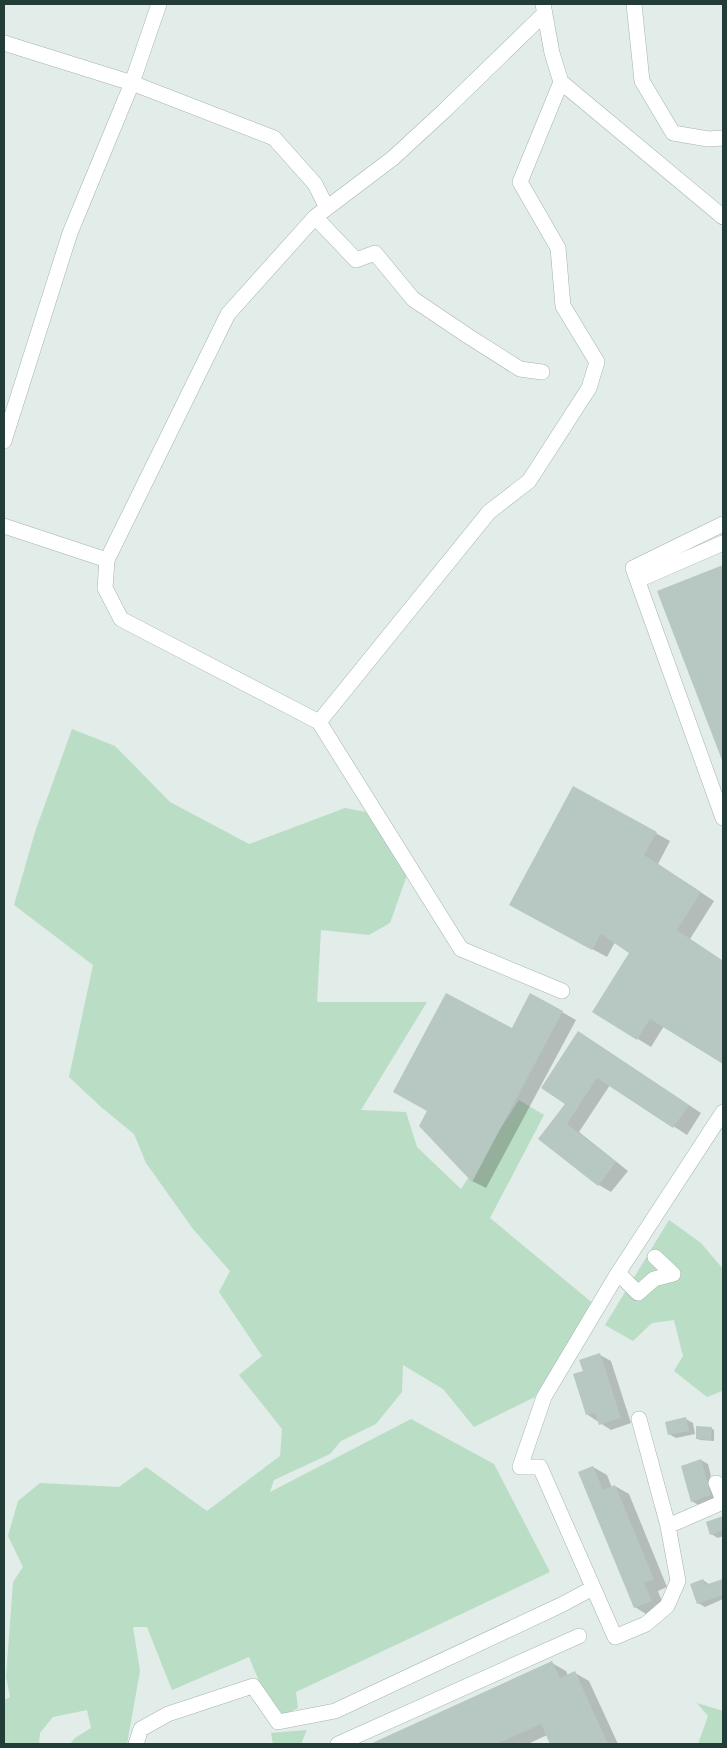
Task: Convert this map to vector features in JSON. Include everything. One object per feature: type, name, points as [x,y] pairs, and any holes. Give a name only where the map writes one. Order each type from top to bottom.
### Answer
[{"type":"street","points":[[4,441],[70,233],[132,83],[159,4]]},
{"type":"street","points":[[634,4],[642,81],[673,133],[708,139],[723,138]]},
{"type":"street","points":[[544,8],[552,53],[561,82],[723,217]]},
{"type":"street","points":[[544,8],[444,112],[393,158],[321,212],[228,314],[107,560],[105,588],[121,620],[319,722],[461,949],[562,991]]},
{"type":"street","points":[[4,43],[132,83],[274,138],[315,184],[321,212],[356,260],[375,253],[413,298],[460,331],[520,368],[542,372]]},
{"type":"street","points":[[319,722],[489,512],[529,481],[589,388],[597,362],[563,306],[558,248],[520,182],[561,82]]},
{"type":"street","points":[[723,524],[633,568],[723,818]]},
{"type":"street","points":[[4,526],[107,560]]},
{"type":"street","points":[[638,580],[723,543]]},
{"type":"street","points":[[639,1419],[668,1526],[678,1581],[667,1606],[646,1624],[614,1637],[540,1467],[520,1467],[544,1396],[618,1273],[723,1112]]},
{"type":"street","points":[[618,1273],[638,1293],[654,1280],[673,1274],[655,1257]]},
{"type":"street","points":[[668,1526],[723,1501],[716,1483]]},
{"type":"street","points":[[136,1744],[141,1729],[168,1714],[253,1686],[278,1722],[334,1711],[593,1588]]},
{"type":"street","points":[[338,1744],[578,1636]]},
{"type":"green space","points":[[72,729],[115,746],[170,802],[249,844],[345,808],[371,813],[407,875],[390,923],[369,935],[321,930],[317,1002],[427,1002],[361,1110],[406,1112],[417,1147],[461,1189],[519,1100],[544,1115],[490,1218],[595,1305],[535,1397],[474,1427],[443,1389],[403,1365],[402,1392],[376,1424],[341,1441],[330,1454],[274,1480],[270,1492],[411,1419],[494,1464],[550,1572],[296,1692],[298,1708],[281,1716],[266,1698],[249,1657],[172,1690],[147,1627],[133,1627],[140,1671],[127,1744],[70,1744],[75,1738],[91,1728],[87,1710],[53,1717],[40,1733],[39,1744],[4,1744],[4,1700],[10,1697],[6,1677],[13,1582],[23,1567],[8,1536],[18,1501],[40,1483],[119,1487],[146,1467],[207,1511],[280,1456],[282,1429],[239,1375],[262,1356],[219,1292],[230,1271],[193,1229],[146,1163],[134,1134],[69,1077],[93,965],[14,905],[35,832]]},
{"type":"green space","points":[[669,1220],[701,1243],[723,1269],[723,1393],[722,1391],[707,1397],[674,1371],[683,1356],[674,1320],[652,1323],[633,1341],[605,1325]]},
{"type":"green space","points":[[697,1703],[723,1711],[723,1744],[698,1744],[708,1716]]},
{"type":"green space","points":[[307,1730],[301,1744],[273,1744],[271,1733]]},
{"type":"building","points":[[723,565],[723,760],[722,760],[657,591]]},
{"type":"building","points":[[573,786],[657,832],[644,855],[701,892],[677,930],[723,961],[723,1064],[650,1019],[637,1040],[592,1012],[629,953],[601,934],[592,950],[509,905]]},
{"type":"building","points":[[446,993],[512,1028],[530,993],[563,1011],[472,1182],[419,1126],[427,1111],[393,1092]]},
{"type":"building","points":[[578,1031],[689,1105],[673,1128],[597,1078],[567,1124],[616,1162],[598,1186],[538,1139],[565,1104],[541,1088]]},
{"type":"building","points":[[600,1353],[621,1418],[599,1425],[595,1413],[586,1415],[573,1374],[583,1371],[579,1360]]},
{"type":"building","points":[[686,1417],[689,1431],[668,1435],[665,1422]]},
{"type":"building","points":[[696,1426],[712,1427],[711,1440],[696,1439]]},
{"type":"building","points":[[701,1459],[711,1495],[691,1502],[681,1466]]},
{"type":"building","points":[[593,1466],[603,1490],[615,1485],[654,1579],[644,1583],[652,1601],[634,1608],[578,1472]]},
{"type":"building","points":[[723,1516],[723,1530],[710,1535],[706,1522]]},
{"type":"building","points":[[703,1579],[705,1585],[723,1579],[723,1595],[697,1604],[690,1584]]},
{"type":"building","points":[[552,1661],[560,1678],[575,1671],[608,1744],[550,1744],[541,1724],[497,1744],[370,1744]]}]
